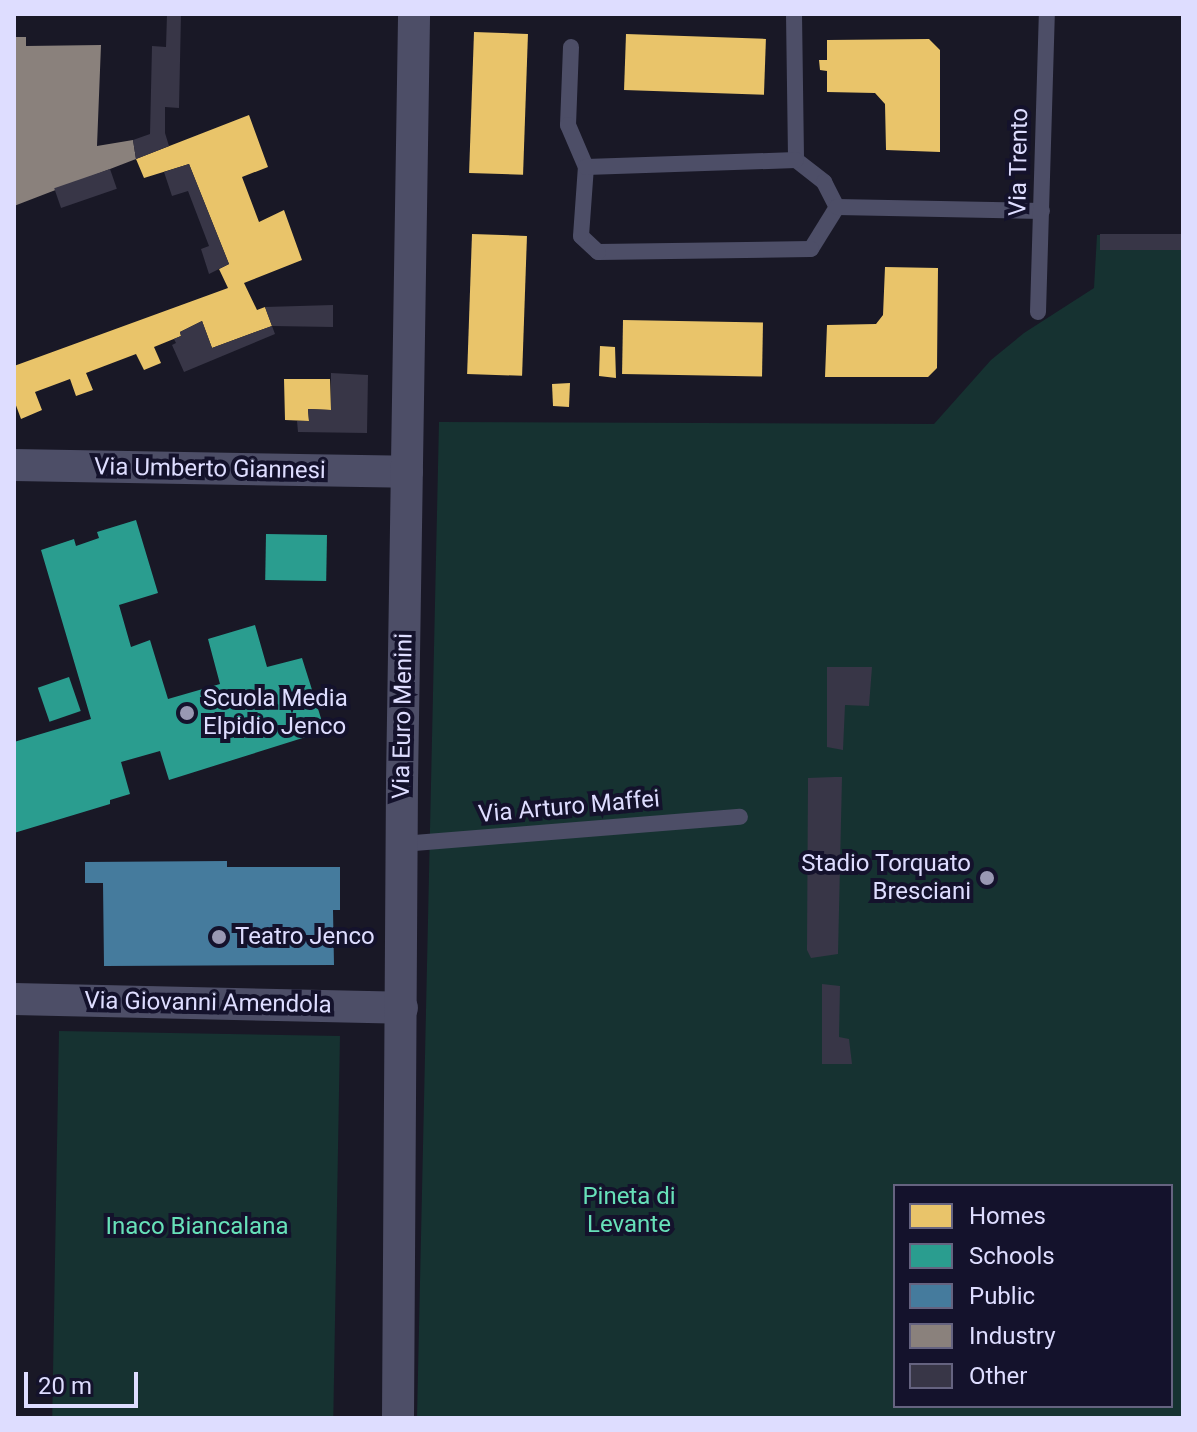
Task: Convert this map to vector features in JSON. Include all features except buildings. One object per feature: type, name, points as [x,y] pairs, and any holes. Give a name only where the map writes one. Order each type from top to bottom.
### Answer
[{"type":"street","name":"Via Euro Menini","points":[[398,1418],[402,844],[414,14]]},
{"type":"street","name":"Via Umberto Giannesi","points":[[14,465],[407,472]]},
{"type":"street","name":"Via Giovanni Amendola","points":[[14,999],[402,1008]]},
{"type":"lane","points":[[794,14],[796,160]]},
{"type":"lane","name":"Via Trento","points":[[1038,312],[1047,14]]},
{"type":"lane","points":[[571,47],[568,125],[586,167],[581,236],[598,252],[811,249],[837,207]]},
{"type":"lane","points":[[586,167],[796,160],[824,182],[837,207]]},
{"type":"lane","points":[[837,207],[1042,211]]},
{"type":"lane","name":"Via Arturo Maffei","points":[[402,844],[740,817]]},
{"type":"green space","name":"Pineta di Levante","points":[[1097,235],[1183,236],[1183,1418],[417,1418],[439,422],[934,424],[991,360],[1024,333],[1094,288]]},
{"type":"green space","name":"Inaco Biancalana","points":[[59,1031],[340,1036],[333,1418],[52,1418]]},
{"type":"place","name":"Scuola Media Elpidio Jenco","points":[[187,713]]},
{"type":"place","name":"Stadio Torquato Bresciani","points":[[987,878]]},
{"type":"place","name":"Teatro Jenco","points":[[219,937]]}]
